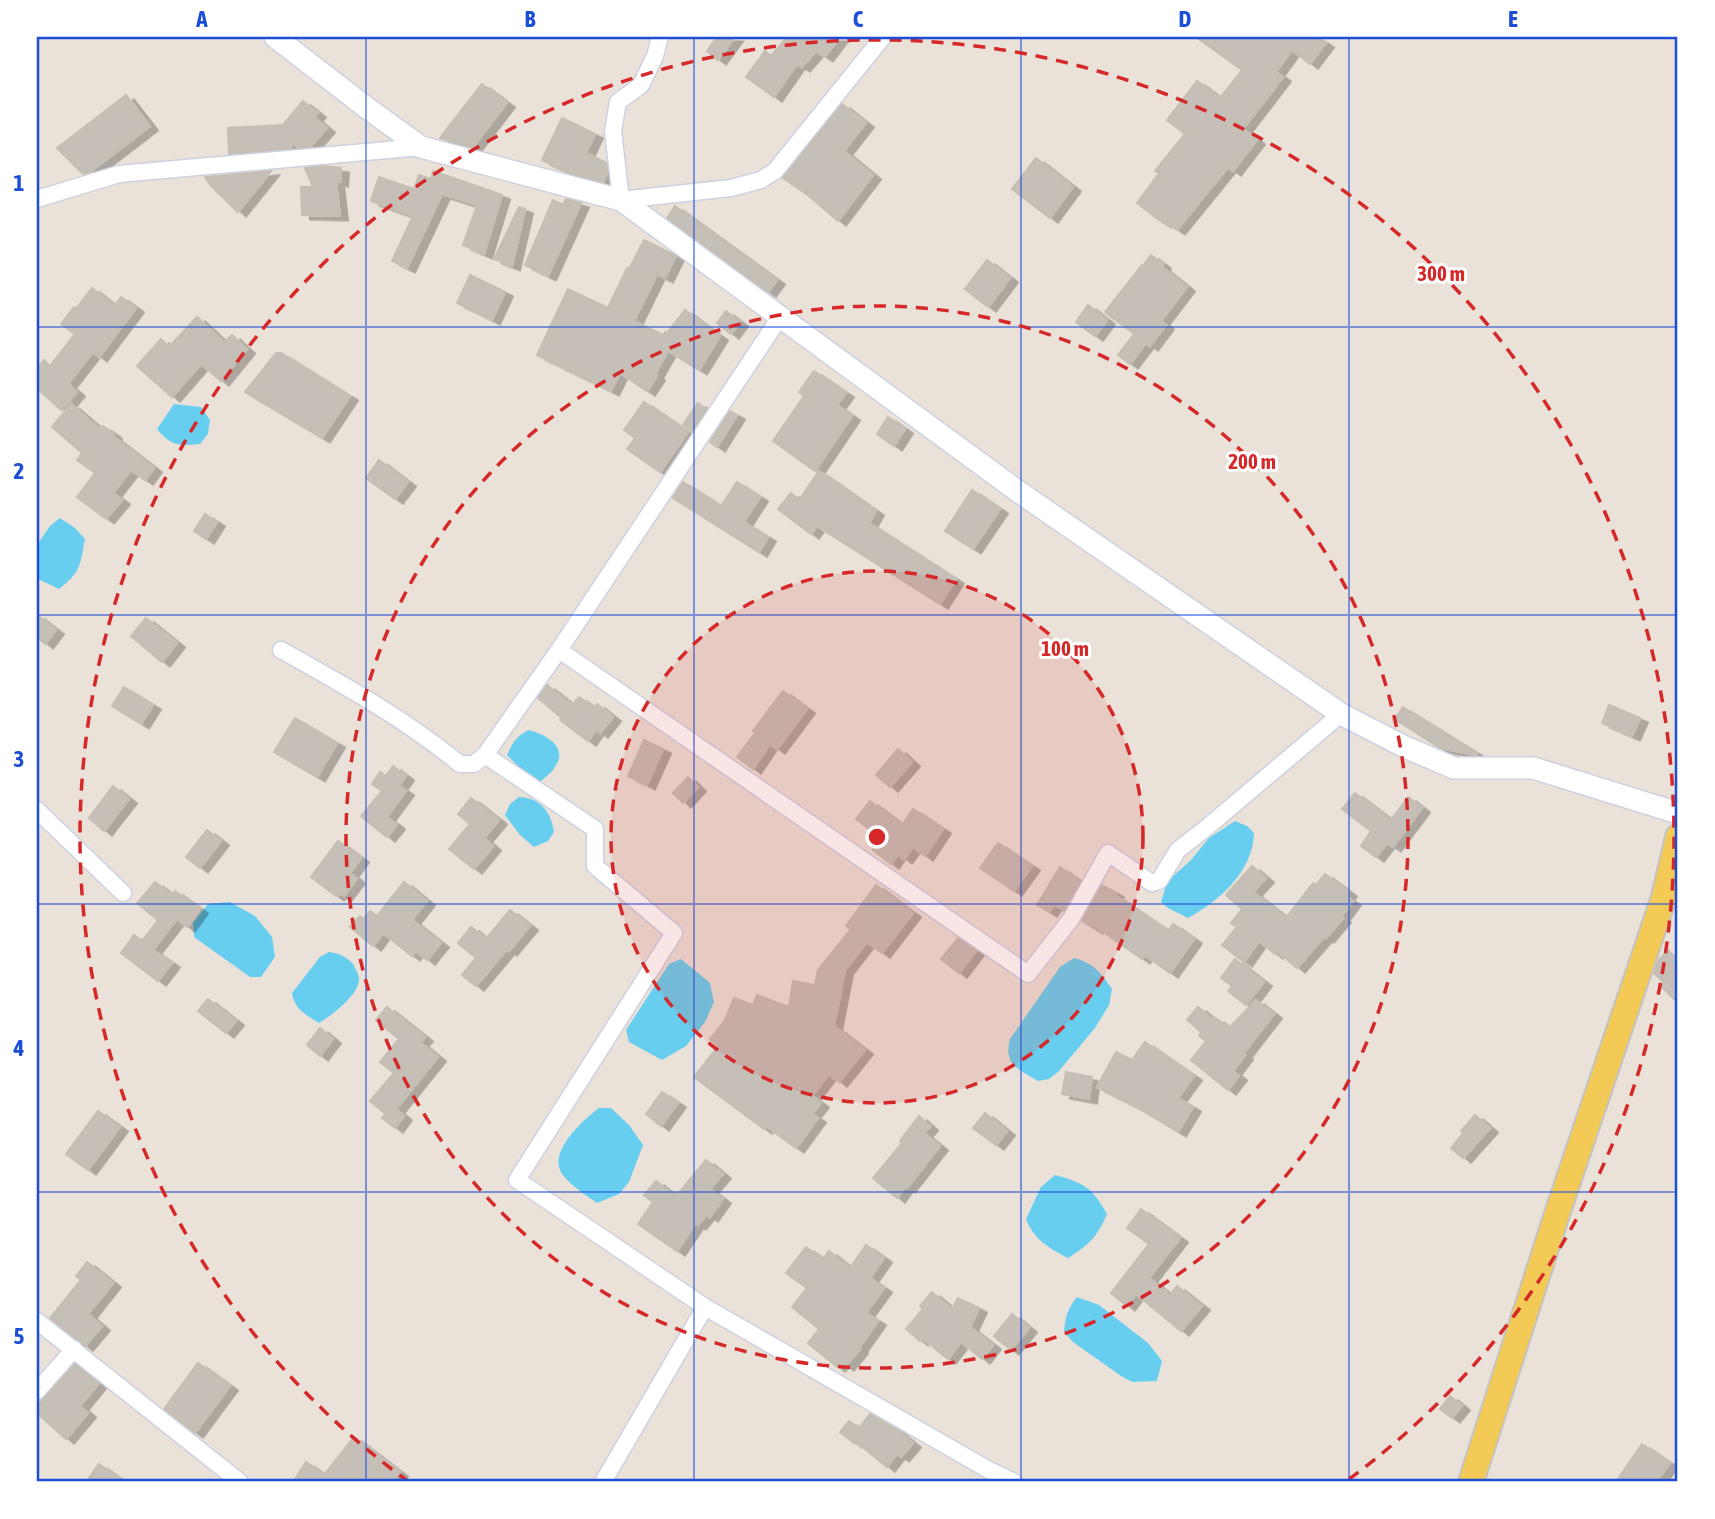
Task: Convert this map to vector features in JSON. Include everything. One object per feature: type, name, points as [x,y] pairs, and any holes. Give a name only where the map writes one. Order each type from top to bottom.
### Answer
[{"type":"main road","points":[[1471,1482],[1553,1227],[1671,898],[1678,837]]},
{"type":"street","points":[[275,37],[421,147]]},
{"type":"street","points":[[660,37],[641,85],[618,102],[613,131],[621,200],[1019,492],[1341,714],[1405,747],[1454,768],[1532,768],[1678,813]]},
{"type":"street","points":[[37,199],[119,174],[421,147],[621,200],[732,188],[761,180],[775,171],[883,37]]},
{"type":"street","points":[[281,650],[359,693],[460,764],[474,764],[485,755],[559,650],[780,317]]},
{"type":"street","points":[[559,650],[1028,974],[1071,919],[1108,853],[1152,883],[1159,881],[1178,850],[1341,714]]},
{"type":"street","points":[[485,755],[595,829],[595,866],[674,933],[517,1180],[705,1307],[1014,1482]]},
{"type":"street","points":[[37,810],[123,893]]},
{"type":"street","points":[[603,1482],[705,1307]]},
{"type":"street","points":[[37,1321],[240,1482]]},
{"type":"street","points":[[37,1391],[74,1349]]},
{"type":"water","points":[[174,404],[201,407],[210,420],[208,434],[200,444],[176,444],[166,439],[157,429]]},
{"type":"water","points":[[60,518],[85,539],[78,567],[72,578],[59,589],[37,577],[37,545],[50,526]]},
{"type":"water","points":[[529,730],[553,742],[559,752],[555,768],[540,782],[507,755],[515,740]]},
{"type":"water","points":[[519,797],[533,800],[544,807],[554,832],[548,841],[534,847],[520,835],[505,815],[510,804]]},
{"type":"water","points":[[1235,821],[1247,826],[1254,833],[1248,860],[1241,873],[1222,894],[1188,918],[1168,908],[1161,902],[1171,878],[1191,860],[1209,838]]},
{"type":"water","points":[[230,902],[255,916],[272,937],[275,957],[261,977],[250,977],[194,937],[193,923],[208,904]]},
{"type":"water","points":[[329,952],[342,955],[350,961],[359,979],[350,998],[319,1023],[298,1007],[292,993],[320,957]]},
{"type":"water","points":[[1074,958],[1092,966],[1104,978],[1112,989],[1109,1005],[1095,1028],[1059,1071],[1049,1079],[1038,1081],[1011,1061],[1008,1048],[1010,1039],[1060,967]]},
{"type":"water","points":[[681,959],[710,983],[714,1002],[705,1022],[686,1046],[662,1060],[629,1042],[626,1030],[669,964]]},
{"type":"water","points":[[599,1108],[611,1108],[629,1125],[643,1145],[629,1182],[619,1194],[597,1203],[566,1179],[558,1162],[570,1135]]},
{"type":"water","points":[[1055,1175],[1086,1187],[1107,1214],[1092,1239],[1068,1258],[1038,1238],[1026,1219],[1041,1187]]},
{"type":"water","points":[[1077,1297],[1099,1305],[1148,1343],[1162,1361],[1157,1381],[1132,1382],[1073,1342],[1064,1332],[1068,1313]]},
{"type":"building","points":[[717,37],[735,37],[718,60],[707,51]]},
{"type":"building","points":[[787,37],[840,37],[825,57],[816,51],[802,67],[797,64],[774,97],[746,77],[765,51],[771,56]]},
{"type":"building","points":[[1196,37],[1317,37],[1326,43],[1310,64],[1292,50],[1276,72],[1283,77],[1243,129],[1257,140],[1233,171],[1228,167],[1177,230],[1137,203],[1159,173],[1155,171],[1185,134],[1167,120],[1197,81],[1220,98],[1242,70]]},
{"type":"building","points":[[482,84],[507,103],[473,147],[440,138]]},
{"type":"building","points":[[126,95],[150,126],[90,172],[83,174],[57,148]]},
{"type":"building","points":[[303,101],[318,113],[314,117],[327,128],[311,146],[297,148],[295,142],[290,148],[229,154],[228,128],[283,125]]},
{"type":"building","points":[[842,104],[866,123],[844,151],[873,175],[838,221],[783,178]]},
{"type":"building","points":[[562,118],[595,134],[586,153],[606,163],[607,173],[603,182],[568,172],[542,160]]},
{"type":"building","points":[[1036,158],[1073,187],[1050,218],[1012,189]]},
{"type":"building","points":[[305,168],[341,168],[340,182],[336,181],[340,216],[302,215],[301,187],[313,187]]},
{"type":"building","points":[[271,171],[238,212],[205,177]]},
{"type":"building","points":[[433,171],[502,195],[484,254],[463,245],[477,205],[442,194],[407,268],[392,261],[413,216],[371,201],[379,177],[414,189],[419,175],[431,179]]},
{"type":"building","points":[[566,199],[581,203],[548,276],[525,265],[553,200],[563,205]]},
{"type":"building","points":[[675,206],[777,280],[768,292],[667,218]]},
{"type":"building","points":[[519,207],[525,209],[512,266],[494,259]]},
{"type":"building","points":[[644,240],[676,256],[665,278],[657,274],[634,321],[663,335],[685,310],[720,336],[699,370],[668,351],[647,391],[620,373],[611,391],[537,355],[568,289],[608,308]]},
{"type":"building","points":[[1151,255],[1187,287],[1161,321],[1166,325],[1150,346],[1146,343],[1130,364],[1118,355],[1134,334],[1105,312]]},
{"type":"building","points":[[987,260],[1010,278],[988,307],[965,289]]},
{"type":"building","points":[[470,275],[505,292],[492,320],[457,303]]},
{"type":"building","points":[[92,288],[115,306],[121,297],[136,308],[99,357],[93,352],[68,384],[77,392],[61,410],[37,388],[37,368],[44,360],[50,366],[75,334],[61,324]]},
{"type":"building","points":[[1088,305],[1107,320],[1095,336],[1076,322]]},
{"type":"building","points":[[726,311],[740,322],[731,334],[717,323]]},
{"type":"building","points":[[197,317],[224,342],[232,335],[247,349],[221,381],[201,364],[172,397],[137,366],[161,339],[169,347]]},
{"type":"building","points":[[276,353],[281,353],[350,396],[322,438],[245,392]]},
{"type":"building","points":[[814,371],[846,393],[837,405],[852,416],[815,471],[773,441],[804,396],[799,392]]},
{"type":"building","points":[[644,402],[688,432],[660,472],[627,449],[635,438],[624,430]]},
{"type":"building","points":[[698,403],[706,409],[692,431],[683,425]]},
{"type":"building","points":[[71,404],[100,429],[103,426],[114,434],[113,436],[154,468],[145,480],[131,470],[113,493],[122,500],[106,519],[77,497],[95,473],[77,460],[82,453],[52,427]]},
{"type":"building","points":[[730,411],[737,415],[717,447],[710,442]]},
{"type":"building","points":[[888,417],[905,429],[894,446],[877,434]]},
{"type":"building","points":[[379,460],[408,482],[395,499],[366,478]]},
{"type":"building","points":[[819,471],[876,511],[869,523],[956,579],[940,604],[817,526],[811,534],[778,509],[791,493],[799,500]]},
{"type":"building","points":[[683,482],[721,506],[737,482],[760,497],[744,522],[768,537],[759,552],[673,498]]},
{"type":"building","points":[[972,490],[1000,509],[973,549],[945,531]]},
{"type":"building","points":[[205,514],[217,522],[206,539],[194,531]]},
{"type":"building","points":[[37,615],[56,630],[45,644],[37,637]]},
{"type":"building","points":[[146,618],[177,643],[162,662],[131,636]]},
{"type":"building","points":[[547,685],[572,705],[579,697],[594,708],[597,704],[613,717],[600,733],[596,730],[588,741],[560,720],[562,718],[538,698]]},
{"type":"building","points":[[124,687],[153,705],[141,724],[112,706]]},
{"type":"building","points":[[783,691],[807,709],[777,749],[770,744],[753,769],[737,757]]},
{"type":"building","points":[[1609,705],[1640,718],[1632,736],[1602,723]]},
{"type":"building","points":[[1403,707],[1477,753],[1476,755],[1440,748],[1395,719]]},
{"type":"building","points":[[295,718],[337,743],[317,777],[274,752]]},
{"type":"building","points":[[644,740],[663,749],[647,785],[628,776]]},
{"type":"building","points":[[898,749],[912,762],[890,787],[876,775]]},
{"type":"building","points":[[393,766],[406,776],[399,786],[406,791],[387,817],[397,825],[387,837],[361,816],[382,791],[372,784],[380,772],[386,776]]},
{"type":"building","points":[[688,777],[698,787],[683,803],[673,793]]},
{"type":"building","points":[[113,786],[129,799],[104,831],[89,818]]},
{"type":"building","points":[[1355,793],[1391,820],[1408,797],[1422,808],[1393,847],[1387,843],[1376,857],[1361,846],[1371,831],[1342,809]]},
{"type":"building","points":[[471,798],[499,820],[484,838],[493,846],[474,869],[449,849],[470,824],[458,814]]},
{"type":"building","points":[[870,801],[902,825],[913,809],[943,829],[925,856],[913,847],[904,859],[898,854],[891,864],[873,850],[881,838],[856,819]]},
{"type":"building","points":[[207,830],[221,841],[200,868],[186,857]]},
{"type":"building","points":[[338,841],[361,858],[350,873],[357,879],[344,896],[339,893],[336,896],[311,877]]},
{"type":"building","points":[[998,843],[1032,866],[1014,891],[980,868]]},
{"type":"building","points":[[1252,866],[1266,878],[1253,892],[1286,918],[1313,883],[1316,885],[1325,874],[1349,892],[1346,896],[1353,901],[1341,917],[1343,918],[1297,968],[1277,951],[1275,954],[1259,941],[1244,962],[1222,945],[1237,927],[1231,923],[1242,909],[1226,895]]},
{"type":"building","points":[[1060,867],[1080,881],[1064,910],[1054,905],[1049,912],[1037,905]]},
{"type":"building","points":[[155,882],[172,895],[175,891],[200,909],[187,927],[177,919],[153,950],[172,963],[158,981],[121,953],[134,935],[142,941],[158,920],[137,903]]},
{"type":"building","points":[[404,882],[427,901],[412,920],[441,943],[427,960],[416,951],[412,956],[383,933],[373,946],[350,927],[360,916],[363,919],[370,911],[377,916]]},
{"type":"building","points":[[876,885],[913,913],[882,953],[867,942],[845,970],[834,1026],[865,1050],[839,1082],[829,1074],[812,1096],[821,1103],[812,1114],[818,1118],[796,1148],[766,1126],[764,1129],[694,1077],[718,1046],[710,1039],[725,1020],[734,998],[753,1005],[757,995],[789,1007],[793,981],[815,985],[818,970],[851,929],[846,926]]},
{"type":"building","points":[[1102,885],[1168,931],[1173,924],[1194,939],[1170,973],[1145,955],[1142,959],[1096,927],[1095,929],[1082,921]]},
{"type":"building","points":[[510,910],[530,926],[476,986],[462,975],[476,958],[458,943],[471,927],[486,939]]},
{"type":"building","points":[[958,938],[976,951],[959,973],[941,959]]},
{"type":"building","points":[[1668,950],[1678,960],[1678,1003],[1661,986],[1664,983],[1654,973],[1658,961]]},
{"type":"building","points":[[1235,959],[1264,982],[1246,1005],[1228,991],[1232,986],[1221,978]]},
{"type":"building","points":[[208,999],[236,1021],[226,1033],[198,1011]]},
{"type":"building","points":[[1256,1000],[1274,1014],[1243,1054],[1245,1055],[1233,1071],[1239,1076],[1228,1090],[1191,1060],[1206,1041],[1199,1036],[1201,1032],[1187,1020],[1198,1007],[1229,1028]]},
{"type":"building","points":[[387,1007],[425,1037],[420,1042],[438,1057],[396,1109],[404,1116],[395,1128],[382,1118],[386,1114],[370,1101],[394,1073],[380,1062],[399,1039],[376,1020]]},
{"type":"building","points":[[320,1028],[333,1039],[320,1056],[307,1045]]},
{"type":"building","points":[[1145,1042],[1194,1076],[1178,1098],[1193,1107],[1178,1132],[1097,1087],[1116,1052],[1132,1060]]},
{"type":"building","points":[[1066,1072],[1092,1077],[1089,1099],[1062,1094]]},
{"type":"building","points":[[662,1092],[678,1103],[661,1126],[646,1114]]},
{"type":"building","points":[[98,1111],[120,1127],[88,1170],[66,1154]]},
{"type":"building","points":[[985,1113],[1007,1131],[996,1145],[973,1128]]},
{"type":"building","points":[[1475,1115],[1490,1128],[1463,1158],[1451,1148]]},
{"type":"building","points":[[919,1116],[930,1126],[924,1133],[940,1146],[897,1198],[873,1178],[902,1143],[900,1141]]},
{"type":"building","points":[[706,1160],[723,1174],[710,1189],[723,1199],[710,1217],[707,1214],[698,1225],[696,1223],[677,1251],[638,1224],[653,1202],[644,1195],[656,1181],[674,1196],[678,1194]]},
{"type":"building","points":[[1141,1209],[1180,1238],[1149,1278],[1170,1295],[1177,1286],[1202,1306],[1181,1331],[1136,1294],[1127,1306],[1111,1293],[1149,1244],[1127,1228]]},
{"type":"building","points":[[866,1245],[884,1258],[870,1278],[884,1288],[866,1313],[878,1321],[846,1366],[841,1363],[837,1367],[808,1343],[819,1329],[792,1307],[807,1288],[786,1273],[806,1247],[823,1259],[829,1251],[850,1268]]},
{"type":"building","points":[[87,1262],[113,1283],[88,1314],[102,1326],[85,1346],[50,1318],[81,1280],[76,1276]]},
{"type":"building","points":[[932,1292],[952,1309],[958,1298],[979,1308],[970,1327],[993,1345],[982,1359],[961,1342],[948,1359],[906,1329],[923,1309],[920,1306]]},
{"type":"building","points":[[1012,1314],[1029,1328],[1011,1350],[994,1336]]},
{"type":"building","points":[[198,1363],[230,1386],[195,1433],[164,1409]]},
{"type":"building","points":[[75,1364],[99,1383],[80,1406],[88,1413],[66,1439],[37,1413],[37,1406]]},
{"type":"building","points":[[1450,1396],[1462,1406],[1452,1418],[1440,1409]]},
{"type":"building","points":[[870,1414],[896,1429],[913,1443],[901,1457],[897,1454],[887,1467],[840,1432],[849,1421],[859,1428]]},
{"type":"building","points":[[354,1437],[400,1472],[392,1482],[293,1482],[306,1462],[324,1475]]},
{"type":"building","points":[[1642,1444],[1670,1463],[1656,1482],[1616,1482]]},
{"type":"building","points":[[99,1464],[124,1482],[86,1482]]}]
